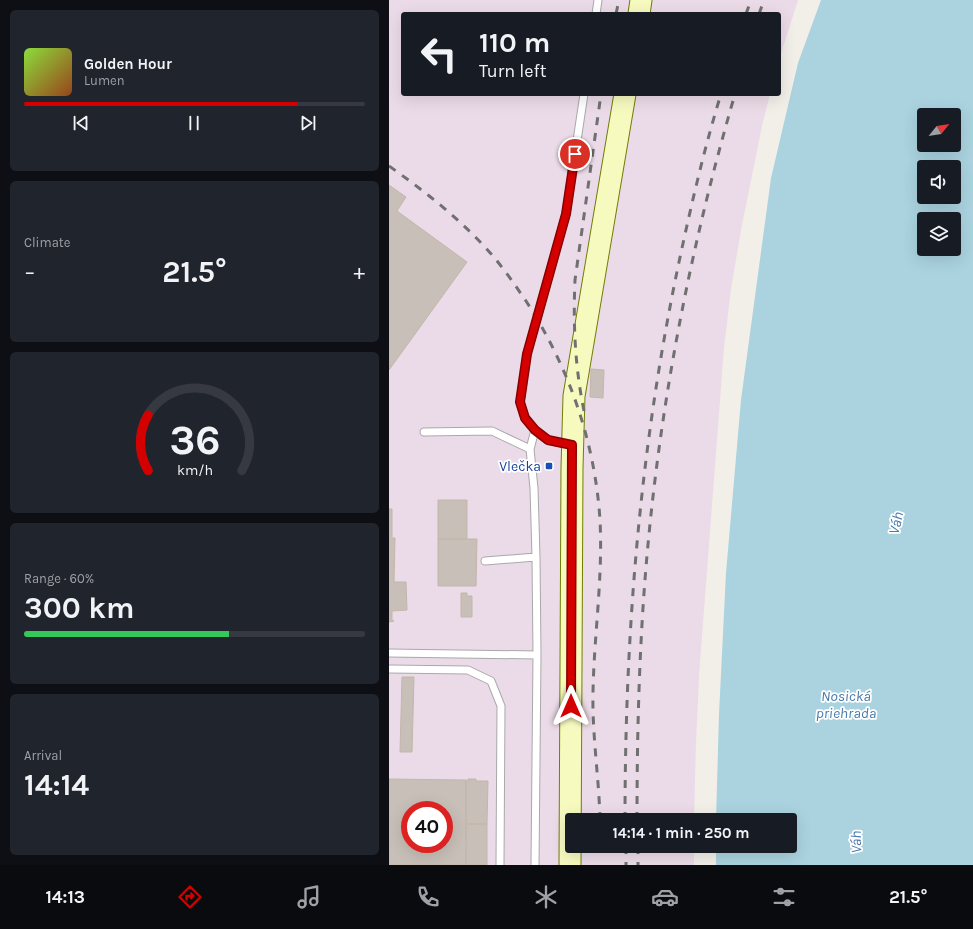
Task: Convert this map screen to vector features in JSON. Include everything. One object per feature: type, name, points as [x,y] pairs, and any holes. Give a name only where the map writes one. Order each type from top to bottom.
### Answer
[{"type":"street","points":[[639,12],[641,0]]},
{"type":"street","points":[[570,865],[572,445],[575,396],[577,374],[625,96]]},
{"type":"lane","points":[[596,12],[598,0]]},
{"type":"lane","points":[[572,445],[548,440],[535,430],[525,418],[520,402],[527,354],[566,214],[584,96]]},
{"type":"lane","points":[[535,430],[530,449],[534,488],[536,557],[537,655],[535,865]]},
{"type":"lane","points":[[424,432],[492,431],[530,449]]},
{"type":"lane","points":[[485,561],[536,557]]},
{"type":"lane","points":[[389,653],[537,655]]},
{"type":"lane","points":[[389,669],[468,670],[491,681],[501,706],[500,865]]},
{"type":"shaded area","points":[[389,0],[798,0],[781,54],[781,12],[401,12],[401,96],[770,96],[741,230],[731,289],[724,348],[699,676],[694,813],[565,813],[565,853],[694,853],[694,865],[389,865]]},
{"type":"water","name":"Nosická priehrada","points":[[821,0],[973,0],[973,865],[716,865],[716,853],[797,853],[797,813],[716,813],[719,714],[726,573],[741,400],[771,178],[798,63]]},
{"type":"building","points":[[389,185],[406,197],[397,211],[467,262],[389,370]]},
{"type":"building","points":[[591,369],[604,370],[603,398],[590,397]]},
{"type":"building","points":[[438,500],[467,500],[467,539],[438,539]]},
{"type":"building","points":[[389,509],[392,509],[392,538],[395,538],[394,582],[406,582],[407,610],[392,611],[392,620],[394,621],[389,622]]},
{"type":"building","points":[[438,539],[477,539],[476,586],[438,586]]},
{"type":"building","points":[[461,593],[467,593],[467,596],[472,596],[472,617],[461,617]]},
{"type":"building","points":[[402,677],[414,677],[412,752],[400,752]]},
{"type":"building","points":[[389,779],[466,780],[466,865],[389,865]]},
{"type":"building","points":[[468,779],[488,781],[487,824],[466,824],[466,780],[468,781]]},
{"type":"building","points":[[466,824],[487,824],[487,865],[466,865]]},
{"type":"railway","points":[[616,12],[619,0]]},
{"type":"railway","points":[[747,12],[751,0]]},
{"type":"railway","points":[[760,12],[764,0]]},
{"type":"railway","points":[[584,411],[575,346],[575,280],[601,96]]},
{"type":"railway","points":[[625,813],[628,679],[632,609],[637,540],[654,401],[665,331],[688,220],[720,96]]},
{"type":"railway","points":[[637,813],[639,687],[645,573],[661,434],[685,297],[716,161],[734,96]]},
{"type":"railway","points":[[389,166],[450,213],[484,246],[501,266],[526,301],[541,326],[555,352],[577,406],[586,434],[592,462],[600,520],[601,542],[593,708],[600,813]]},
{"type":"railway","points":[[626,853],[626,865]]},
{"type":"railway","points":[[638,853],[638,865]]},
{"type":"place","name":"Vlečka","points":[[549,466]]},
{"type":"route","points":[[571,706],[572,445],[548,440],[535,430],[525,418],[520,402],[527,354],[566,214],[575,154]]},
{"type":"water label","name":"Váh","points":[[896,523]]},
{"type":"water label","name":"Váh","points":[[856,842]]}]
